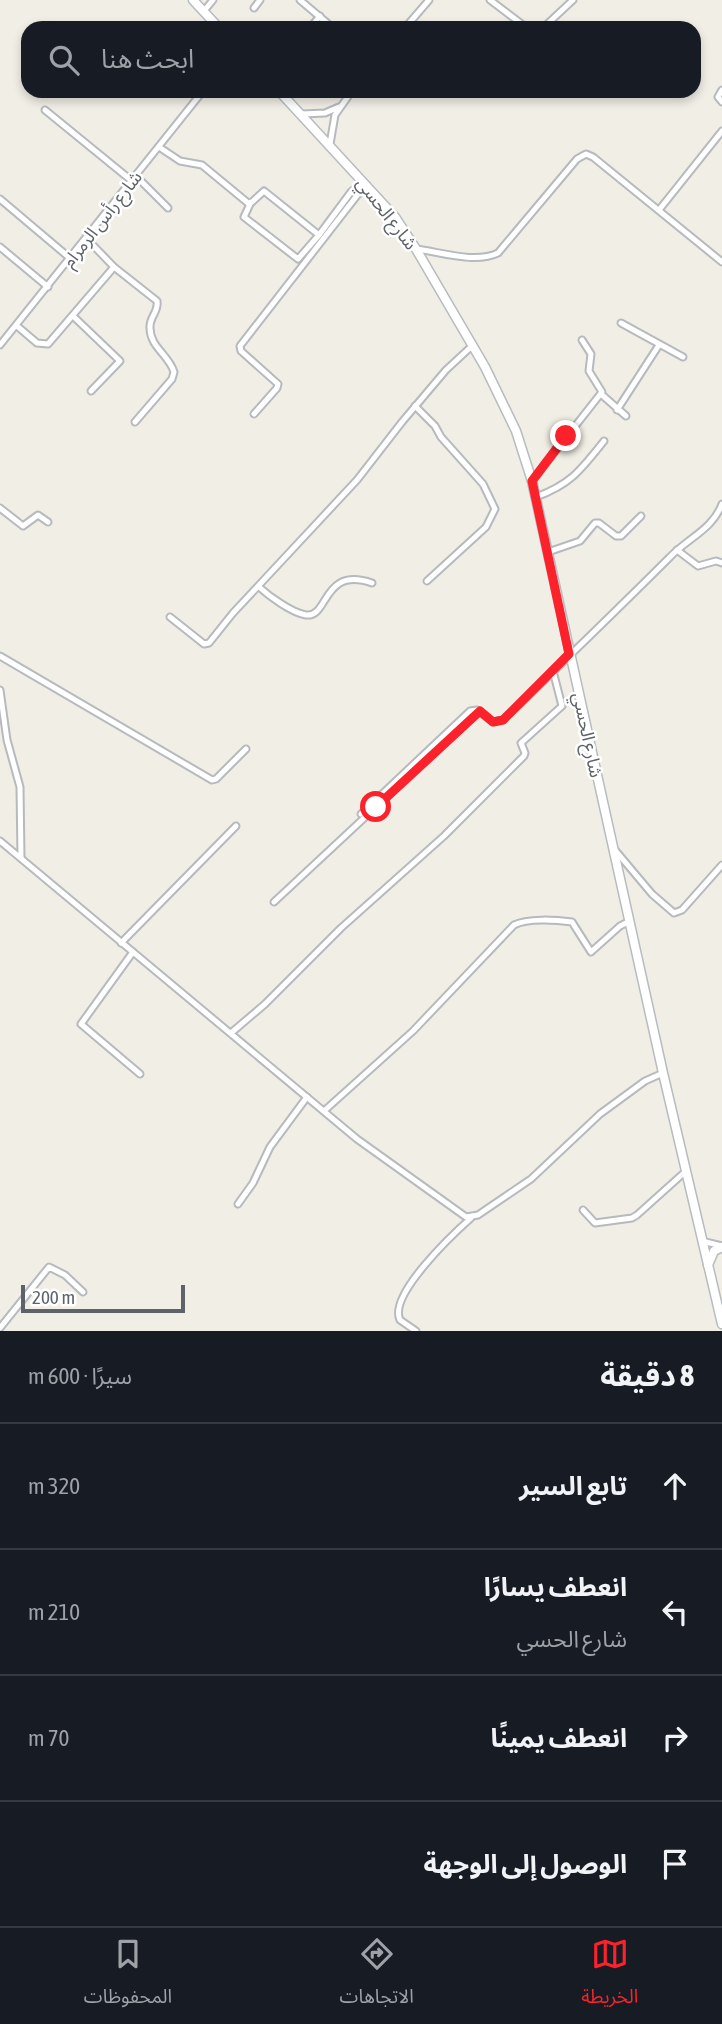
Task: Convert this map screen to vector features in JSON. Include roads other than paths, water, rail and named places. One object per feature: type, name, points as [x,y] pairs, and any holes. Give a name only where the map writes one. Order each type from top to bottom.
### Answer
[{"type":"street","points":[[193,0],[213,21]]},
{"type":"street","points":[[204,11],[213,0]]},
{"type":"street","points":[[254,8],[260,0]]},
{"type":"street","points":[[300,0],[325,21]]},
{"type":"street","points":[[411,21],[429,0]]},
{"type":"street","points":[[490,0],[518,21]]},
{"type":"street","points":[[550,21],[573,0]]},
{"type":"street","points":[[316,21],[320,16]]},
{"type":"street","points":[[722,90],[718,97],[722,102]]},
{"type":"street","name":"شارع رأس الرمرام","points":[[0,345],[198,98]]},
{"type":"street","name":"شارع الحسي","points":[[286,98],[395,217],[473,345],[516,430],[536,497],[612,848],[722,1324]]},
{"type":"street","points":[[330,144],[332,124],[346,98]]},
{"type":"street","points":[[302,114],[325,113],[339,107]]},
{"type":"street","points":[[45,110],[134,178],[168,208]]},
{"type":"street","points":[[659,210],[722,131]]},
{"type":"street","points":[[159,147],[180,161],[202,165],[250,204]]},
{"type":"street","points":[[416,248],[484,258],[498,253],[583,155],[593,157],[722,262]]},
{"type":"street","points":[[319,235],[264,191],[244,214],[248,221],[298,259],[309,251],[351,192],[364,185]]},
{"type":"street","points":[[254,414],[278,384],[241,351],[240,346],[309,251],[364,185]]},
{"type":"street","points":[[0,199],[71,259]]},
{"type":"street","points":[[87,239],[114,267],[157,301],[159,306],[150,328],[153,343],[174,372],[172,379],[135,422]]},
{"type":"street","points":[[0,247],[48,286]]},
{"type":"street","points":[[17,326],[37,343],[48,344],[114,267]]},
{"type":"street","points":[[73,316],[120,360],[91,391]]},
{"type":"street","points":[[621,323],[683,357]]},
{"type":"street","points":[[582,340],[592,354],[589,371],[601,389],[601,394],[626,416]]},
{"type":"street","points":[[170,617],[204,644],[209,643],[233,613],[357,480],[446,370],[473,345]]},
{"type":"street","points":[[617,410],[659,345]]},
{"type":"street","points":[[532,481],[586,409],[601,394]]},
{"type":"street","points":[[415,406],[484,484],[495,509],[486,527],[427,581]]},
{"type":"street","points":[[536,497],[557,489],[572,479],[604,441]]},
{"type":"street","points":[[361,814],[470,710],[480,711],[493,722],[503,720],[677,550],[710,524],[718,515],[722,503]]},
{"type":"street","points":[[0,508],[23,526],[38,515],[48,522]]},
{"type":"street","points":[[548,552],[580,541],[595,523],[599,523],[616,536],[621,536],[641,516]]},
{"type":"street","points":[[677,550],[698,566],[716,561],[722,563]]},
{"type":"street","points":[[258,587],[274,600],[306,615],[312,614],[320,607],[339,582],[357,578],[372,583]]},
{"type":"street","points":[[0,656],[212,780],[246,749]]},
{"type":"street","points":[[231,1033],[265,1004],[341,928],[444,836],[475,802],[524,756],[521,743],[562,706],[553,671]]},
{"type":"street","points":[[0,690],[7,740],[20,787],[20,858]]},
{"type":"street","points":[[274,902],[480,711]]},
{"type":"street","points":[[121,943],[236,827]]},
{"type":"street","points":[[0,841],[367,1146],[458,1212],[471,1218]]},
{"type":"street","points":[[612,848],[652,894],[674,913],[682,910],[722,865]]},
{"type":"street","points":[[324,1111],[413,1031],[514,925],[525,920],[537,922],[552,919],[572,922],[591,952],[620,926],[630,921]]},
{"type":"street","points":[[133,953],[82,1024],[140,1074]]},
{"type":"street","points":[[416,1331],[397,1317],[398,1309],[421,1269],[471,1218],[531,1180],[600,1114],[645,1081],[663,1073]]},
{"type":"street","points":[[238,1204],[259,1172],[271,1147],[307,1097]]},
{"type":"street","points":[[583,1210],[596,1223],[632,1218],[686,1171]]},
{"type":"street","points":[[702,1241],[722,1246]]},
{"type":"street","points":[[708,1265],[714,1251],[722,1246]]},
{"type":"street","points":[[0,1328],[49,1267],[65,1275],[83,1292]]}]
